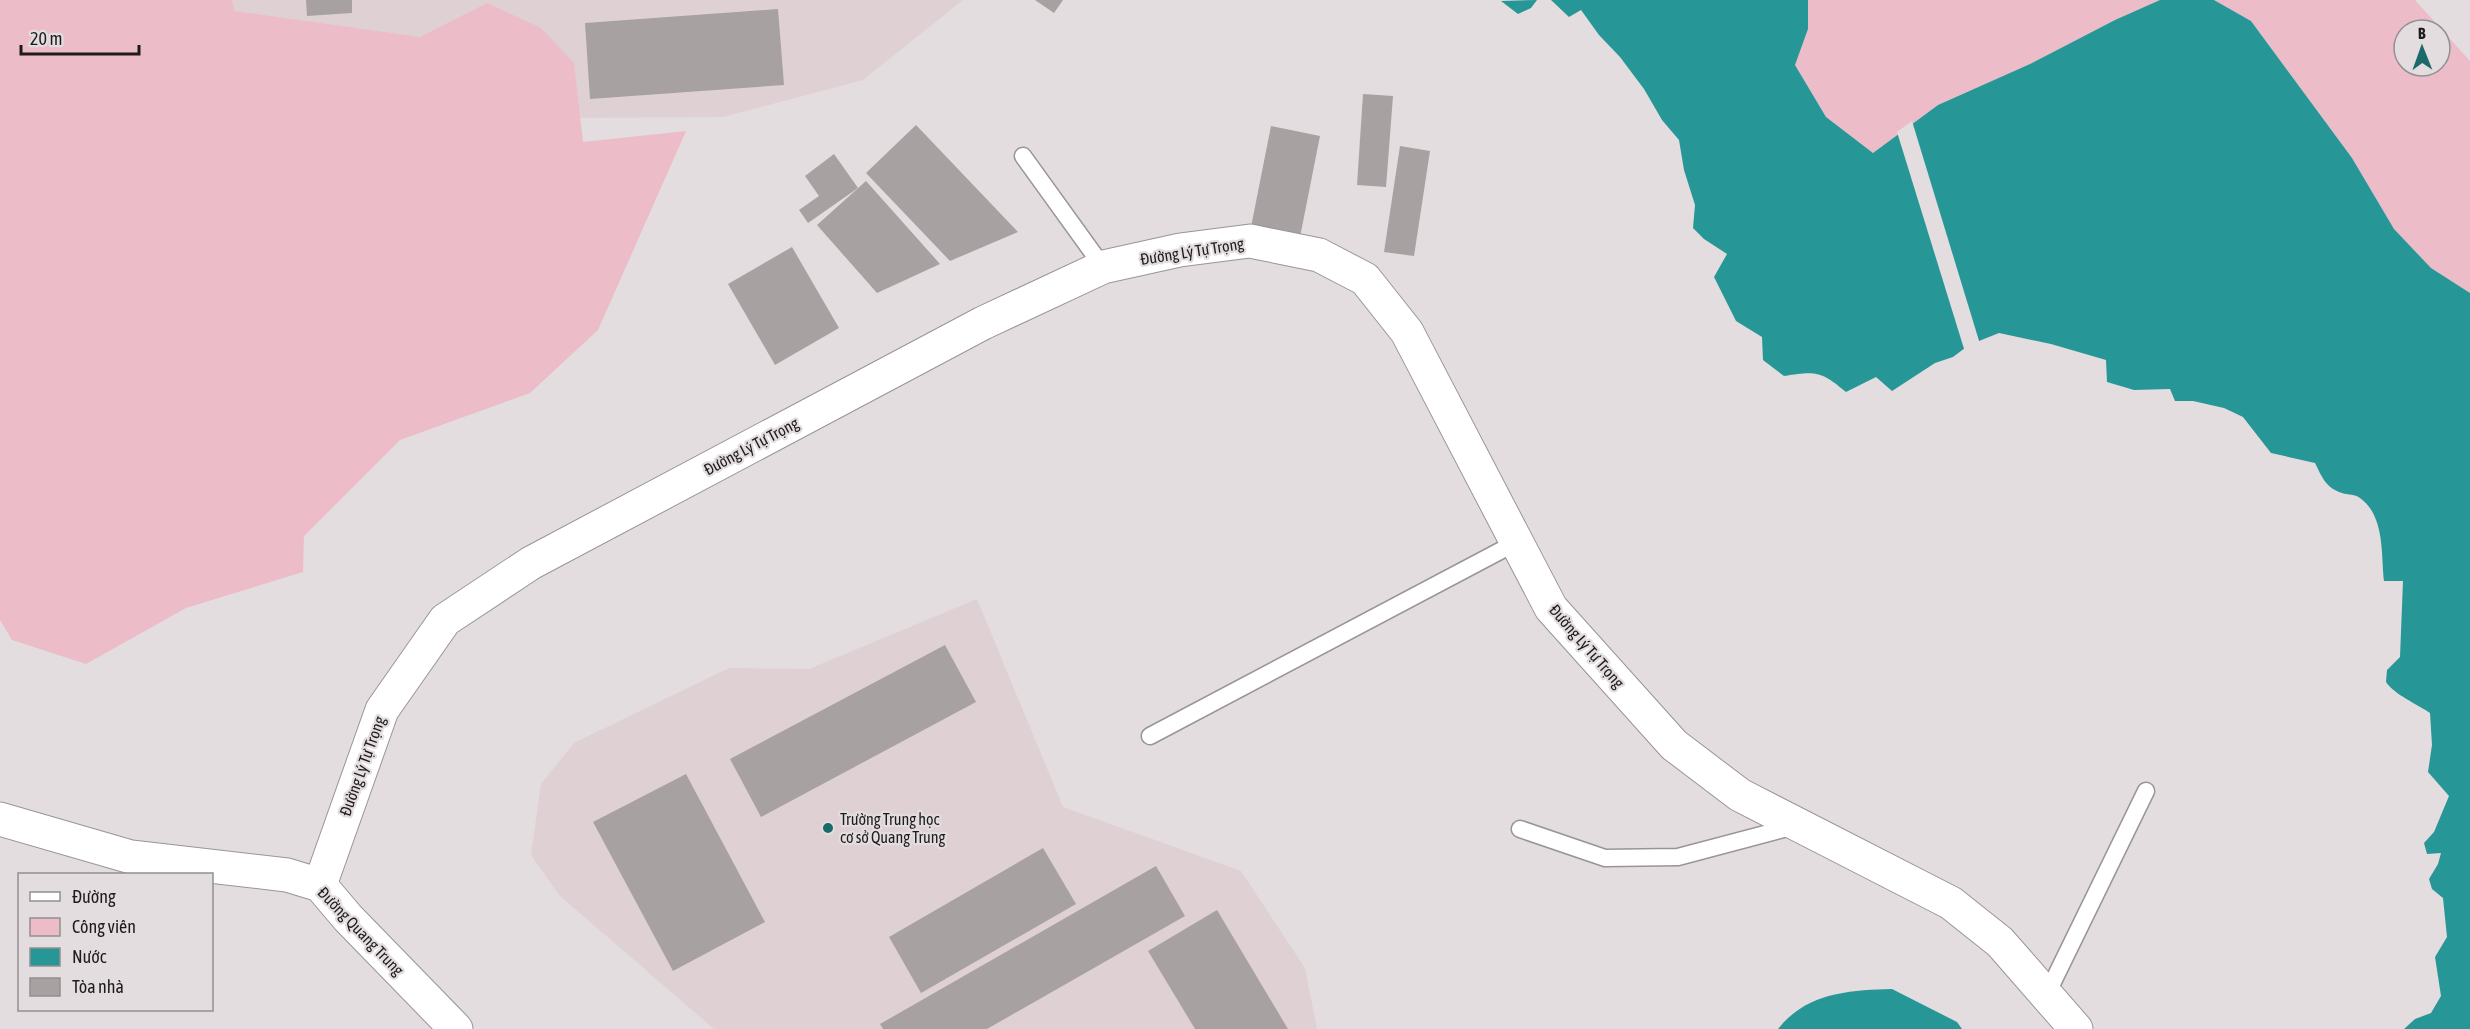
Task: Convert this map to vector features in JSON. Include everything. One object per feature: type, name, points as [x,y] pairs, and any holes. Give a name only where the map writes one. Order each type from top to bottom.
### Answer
[{"type":"street","name":"Đường Lý Tự Trọng","points":[[320,885],[382,710],[445,620],[531,563],[983,323],[1103,267],[1180,250],[1250,241],[1319,255],[1365,279],[1407,332],[1551,608],[1674,745],[1740,795],[1951,903],[2000,942],[2076,1029]]},
{"type":"street","name":"Đường Quang Trung","points":[[0,819],[131,857],[287,874],[320,885],[348,918],[456,1029]]},
{"type":"lane","points":[[1023,156],[1103,267]]},
{"type":"lane","points":[[1150,736],[1517,542]]},
{"type":"lane","points":[[2047,994],[2146,791]]},
{"type":"lane","points":[[1520,829],[1605,858],[1678,857],[1799,825]]},
{"type":"shaded area","points":[[189,0],[963,0],[863,80],[723,117],[578,118],[191,43]]},
{"type":"shaded area","name":"Trường Trung học cơ sở Quang Trung","points":[[977,599],[1063,807],[1241,871],[1305,968],[1317,1029],[714,1029],[560,896],[531,855],[541,784],[574,743],[729,668],[809,669]]},
{"type":"green space","points":[[0,0],[232,0],[234,11],[420,37],[487,3],[541,28],[574,63],[583,142],[686,131],[598,330],[530,393],[400,440],[304,536],[303,572],[186,608],[86,664],[12,640],[0,620]]},
{"type":"green space","points":[[1808,0],[2160,0],[2115,20],[2030,64],[1938,105],[1873,153],[1826,117],[1795,65],[1808,29]]},
{"type":"green space","points":[[2214,0],[2415,0],[2431,18],[2392,18],[2392,78],[2452,78],[2452,41],[2470,61],[2470,293],[2431,268],[2394,229],[2352,158],[2251,21]]},
{"type":"water","points":[[1537,0],[1531,8],[1518,14],[1501,1]]},
{"type":"water","points":[[1551,0],[1808,0],[1808,29],[1795,65],[1826,117],[1873,153],[1938,105],[2030,64],[2115,20],[2160,0],[2214,0],[2251,21],[2352,158],[2394,229],[2431,268],[2470,293],[2470,1029],[2404,1029],[2415,1019],[2431,1013],[2441,996],[2435,957],[2447,937],[2443,898],[2432,889],[2429,879],[2438,864],[2441,853],[2427,854],[2424,843],[2434,832],[2449,796],[2428,772],[2432,745],[2430,713],[2400,695],[2386,682],[2387,670],[2400,657],[2403,581],[2384,581],[2378,525],[2368,506],[2354,495],[2332,488],[2325,481],[2315,463],[2271,453],[2243,417],[2224,408],[2193,401],[2175,401],[2170,389],[2134,390],[2107,382],[2106,360],[2051,344],[1999,333],[1969,345],[1953,357],[1935,363],[1892,391],[1876,377],[1846,392],[1818,374],[1804,373],[1784,376],[1763,360],[1762,337],[1736,321],[1714,277],[1727,254],[1704,239],[1693,228],[1695,205],[1684,170],[1679,140],[1662,120],[1644,89],[1620,57],[1599,35],[1581,10],[1569,17]]},
{"type":"water","points":[[1892,989],[1957,1022],[1962,1029],[1778,1029],[1802,1008],[1829,996]]},
{"type":"pier","points":[[1912,121],[1980,344],[1965,352],[1897,132]]},
{"type":"building","points":[[306,0],[352,0],[352,13],[307,16]]},
{"type":"building","points":[[1035,0],[1063,0],[1054,13]]},
{"type":"building","points":[[778,9],[784,85],[590,99],[585,23]]},
{"type":"building","points":[[1363,94],[1393,96],[1386,187],[1357,185]]},
{"type":"building","points":[[916,125],[1018,232],[950,261],[866,173]]},
{"type":"building","points":[[1271,126],[1320,136],[1300,237],[1251,227]]},
{"type":"building","points":[[1400,146],[1430,151],[1414,256],[1384,252]]},
{"type":"building","points":[[834,154],[858,188],[808,223],[799,210],[819,196],[805,176]]},
{"type":"building","points":[[866,181],[940,264],[877,293],[817,225]]},
{"type":"building","points":[[792,247],[839,328],[775,365],[728,284]]},
{"type":"building","points":[[945,645],[976,702],[761,817],[730,759]]},
{"type":"building","points":[[686,774],[765,922],[673,971],[593,822]]},
{"type":"building","points":[[1043,848],[1076,904],[921,993],[889,937]]},
{"type":"building","points":[[1156,866],[1185,916],[987,1029],[883,1029],[880,1024]]},
{"type":"building","points":[[1217,910],[1288,1029],[1195,1029],[1148,951]]},
{"type":"place","name":"Trường Trung học cơ sở Quang Trung","points":[[828,828]]}]
